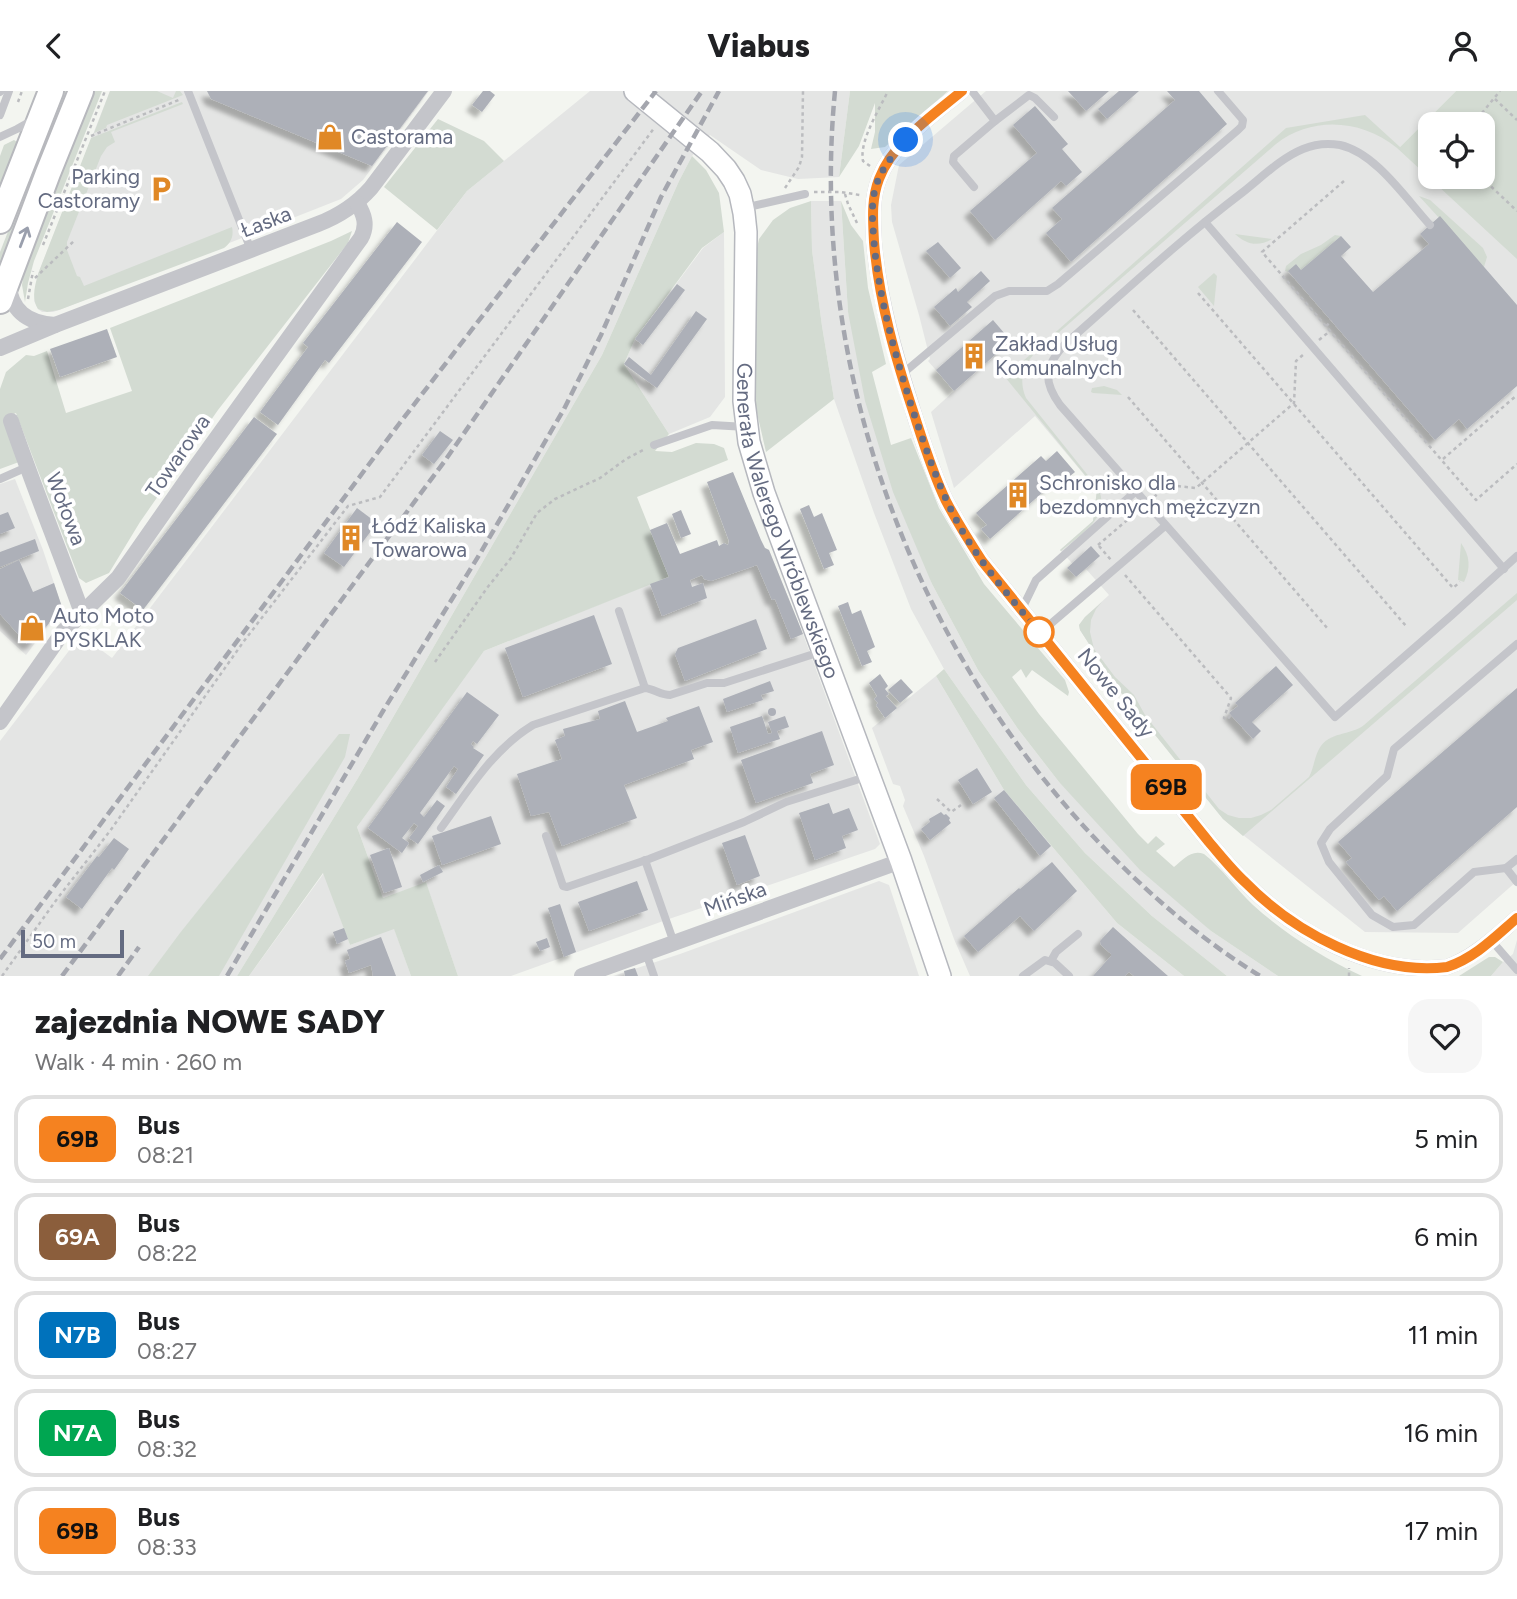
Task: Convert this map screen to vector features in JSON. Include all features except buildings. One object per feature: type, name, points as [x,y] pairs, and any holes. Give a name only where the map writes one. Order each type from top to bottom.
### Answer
[{"type":"main road","points":[[0,221],[51,91]]},
{"type":"main road","points":[[4,291],[81,91]]},
{"type":"street","name":"Łaska","points":[[0,348],[327,221],[357,202],[371,188],[444,91]]},
{"type":"street","name":"Generała Walerego Wróblewskiego","points":[[635,91],[721,163],[738,187],[744,208],[746,232],[743,382],[752,455],[940,976]]},
{"type":"street","name":"Nowe Sady","points":[[962,91],[893,154],[883,170],[874,196],[872,212],[882,301],[901,375],[930,463],[946,500],[982,561],[1226,861],[1249,887],[1288,921],[1341,954],[1384,970],[1402,973],[1434,971],[1464,960],[1517,918]]},
{"type":"street","name":"Towarowa","points":[[0,722],[57,640],[118,578],[361,237],[365,222],[357,202]]},
{"type":"street","points":[[4,291],[23,315],[39,323],[55,325]]},
{"type":"street","name":"Wołowa","points":[[12,421],[82,613]]},
{"type":"street","name":"Mińska","points":[[582,976],[901,862]]},
{"type":"lane","points":[[0,115],[1,96],[9,91]]},
{"type":"lane","points":[[972,91],[995,121]]},
{"type":"lane","points":[[901,375],[995,296],[1009,291],[1047,291],[1058,284],[1238,130],[1243,120],[1218,91]]},
{"type":"lane","points":[[186,94],[251,250]]},
{"type":"lane","points":[[974,187],[953,162],[954,156],[1029,95],[1035,97],[1054,117]]},
{"type":"lane","points":[[0,137],[41,114]]},
{"type":"lane","points":[[1430,225],[1372,162],[1355,151],[1330,144],[1317,145],[1294,153],[1205,222],[1065,344],[1052,359],[1049,367],[1049,387],[1060,405],[1164,526],[1335,717],[1517,556]]},
{"type":"lane","points":[[744,208],[805,194]]},
{"type":"lane","points":[[1205,222],[1504,569]]},
{"type":"lane","points":[[654,445],[712,425],[747,427]]},
{"type":"lane","points":[[0,479],[27,467]]},
{"type":"lane","points":[[1021,610],[1036,580],[1135,492]]},
{"type":"lane","points":[[1040,633],[1164,526]]},
{"type":"lane","points":[[618,611],[645,688]]},
{"type":"lane","points":[[1517,644],[1394,749],[1387,776],[1330,829],[1321,843],[1329,862],[1372,915],[1393,927],[1414,925],[1474,873],[1506,868],[1517,859]]},
{"type":"lane","points":[[441,828],[492,760],[519,734],[533,726],[645,688],[670,695],[707,683],[724,683],[823,651]]},
{"type":"lane","points":[[546,836],[563,886],[567,887],[744,822],[786,802],[869,776]]},
{"type":"lane","points":[[645,860],[674,943]]},
{"type":"lane","points":[[1506,868],[1517,882]]},
{"type":"lane","points":[[1051,961],[1056,952],[1078,934]]},
{"type":"lane","points":[[1492,940],[1517,970]]},
{"type":"lane","points":[[646,953],[654,976]]},
{"type":"lane","points":[[1024,976],[1045,960],[1051,961],[1069,976]]},
{"type":"path","points":[[41,251],[105,91]]},
{"type":"path","points":[[778,200],[799,167],[802,157],[803,91]]},
{"type":"path","points":[[883,170],[863,161],[862,152],[888,91]]},
{"type":"path","points":[[1484,112],[1500,91]]},
{"type":"path","points":[[90,136],[186,94]]},
{"type":"path","points":[[1495,99],[1517,120]]},
{"type":"path","points":[[2,976],[110,831],[283,589],[348,506],[380,497],[664,115]]},
{"type":"path","points":[[1344,181],[1262,252],[1476,500],[1517,464]]},
{"type":"path","points":[[1494,189],[1517,211]]},
{"type":"path","points":[[805,194],[822,191],[845,194]]},
{"type":"path","points":[[35,278],[75,240]]},
{"type":"path","points":[[27,303],[36,263]]},
{"type":"path","points":[[1198,293],[1453,588],[1460,582]]},
{"type":"path","points":[[1133,310],[1406,626]]},
{"type":"path","points":[[1326,326],[1332,321]]},
{"type":"path","points":[[1098,545],[1168,485],[1196,488],[1294,403],[1296,361],[1330,331]]},
{"type":"path","points":[[1442,460],[1517,395]]},
{"type":"path","points":[[1128,397],[1328,629]]},
{"type":"path","points":[[435,662],[510,558],[537,513],[555,499],[600,478],[626,459],[654,445]]},
{"type":"path","points":[[1093,540],[1231,698],[1224,718],[1227,720],[1231,715]]},
{"type":"path","points":[[937,799],[951,812],[961,805]]},
{"type":"shaded area","points":[[63,91],[69,91],[0,267],[0,252]]},
{"type":"shaded area","points":[[94,91],[102,91],[34,261],[25,302],[22,285],[24,271]]},
{"type":"shaded area","points":[[110,91],[429,91],[363,180],[341,199],[59,310],[42,312],[34,301],[38,274]]},
{"type":"shaded area","points":[[110,91],[157,91],[173,98],[176,91],[180,91],[183,95],[107,125],[94,133]]},
{"type":"shaded area","points":[[590,91],[850,91],[839,177],[798,179],[761,170],[710,135],[692,156],[602,355],[358,778],[237,976],[0,976],[0,741],[81,635],[112,658],[467,191]]},
{"type":"shaded area","points":[[850,91],[948,91],[885,147],[871,149],[875,132],[875,103],[859,146],[839,177]]},
{"type":"shaded area","points":[[986,91],[1456,91],[1435,112],[1418,112],[1418,129],[1400,147],[1418,165],[1418,189],[1444,189],[1517,254],[1517,881],[1458,933],[1365,932],[1223,819],[1118,689],[1080,630],[1079,625],[1085,617],[1109,595],[1086,569],[1081,573],[1060,550],[1093,521],[1097,490],[1035,416],[954,488],[931,412],[954,391],[928,361],[930,359],[919,315],[892,222],[891,205],[899,165]]},
{"type":"shaded area","points":[[1456,91],[1517,91],[1517,259],[1441,189],[1495,189],[1495,112],[1435,112]]},
{"type":"shaded area","points":[[182,102],[183,104],[111,132],[115,142],[107,147],[101,156],[67,242],[67,250],[84,286],[232,227],[230,242],[224,248],[59,310],[47,312],[38,309],[34,296],[38,274],[91,138]]},
{"type":"shaded area","points":[[1365,115],[1400,147],[1418,129],[1418,167],[1397,148],[1368,131],[1321,125],[1290,135],[1276,144],[1034,354],[1027,364],[1022,380],[1026,398],[1098,488],[1101,498],[1101,508],[1092,524],[1061,551],[1093,521],[1097,490],[1005,377],[1286,128]]},
{"type":"shaded area","points":[[438,119],[484,141],[504,161],[467,191],[437,230],[384,187]]},
{"type":"shaded area","points":[[14,140],[17,142],[0,187],[0,156],[4,145]]},
{"type":"shaded area","points":[[692,156],[706,170],[719,193],[724,232],[702,248],[635,339],[624,364],[669,434],[655,451],[672,452],[696,443],[714,444],[724,448],[728,460],[637,497],[669,577],[484,651],[357,827],[383,898],[426,882],[458,976],[411,976],[394,929],[350,945],[323,873],[249,976],[237,976],[358,778],[602,355]]},
{"type":"shaded area","points":[[1419,196],[1430,200],[1483,248],[1487,257],[1484,267]]},
{"type":"shaded area","points":[[811,201],[841,201],[848,312],[932,584],[978,670],[1018,729],[1059,782],[1211,931],[1278,976],[1227,976],[1152,916],[1085,853],[1026,785],[944,669],[911,609],[834,399],[812,250]]},
{"type":"shaded area","points":[[811,201],[812,250],[834,399],[766,452],[754,400],[754,262],[759,239],[773,220],[790,208]]},
{"type":"shaded area","points":[[841,201],[851,225],[863,241],[868,288],[886,364],[872,372],[891,445],[911,438],[939,508],[984,584],[1065,680],[1068,696],[1032,670],[1026,678],[1021,669],[1012,677],[1039,714],[1138,834],[1148,844],[1156,836],[1165,844],[1156,851],[1174,867],[1191,854],[1204,854],[1253,905],[1278,926],[1319,953],[1362,976],[1278,976],[1211,931],[1140,870],[1059,782],[1018,729],[978,670],[932,584],[893,492],[865,401],[848,312]]},
{"type":"shaded area","points":[[352,231],[348,243],[218,410],[140,522],[109,573],[86,583],[79,578],[16,413],[5,418],[19,462],[0,469],[0,389],[6,372],[26,355],[34,356],[47,351],[66,413],[132,391],[110,328]]},
{"type":"shaded area","points":[[724,232],[725,397],[710,417],[669,434],[624,364],[635,339],[703,248]]},
{"type":"shaded area","points":[[1235,234],[1272,239],[1253,244]]},
{"type":"shaded area","points":[[1335,235],[1341,236],[1301,270],[1296,264],[1289,272],[1285,271],[1286,266],[1301,254]]},
{"type":"shaded area","points":[[1214,273],[1217,276],[1214,306],[1198,287]]},
{"type":"shaded area","points":[[1104,386],[1117,390],[1122,395],[1091,392],[1092,388]]},
{"type":"shaded area","points":[[15,479],[62,607],[26,655],[0,631],[0,484]]},
{"type":"shaded area","points":[[1461,543],[1469,562],[1464,582],[1458,580]]},
{"type":"shaded area","points":[[765,548],[769,550],[803,634],[880,844],[875,849],[511,976],[458,976],[426,883],[383,898],[357,827],[456,687],[484,651],[650,584]]},
{"type":"shaded area","points":[[1517,593],[1517,600],[1243,836],[1223,819],[1118,689],[1079,625],[1102,602],[1091,620],[1090,632],[1094,649],[1115,677],[1134,695],[1145,715],[1219,809],[1228,815],[1251,818],[1271,810],[1309,777],[1317,752],[1323,743],[1364,725]]},
{"type":"shaded area","points":[[944,669],[1026,785],[1085,853],[1152,916],[1227,976],[1184,976],[1117,923],[1004,790],[936,676]]},
{"type":"shaded area","points":[[936,676],[1004,790],[1117,923],[1184,976],[970,976],[903,806],[905,800],[900,786],[893,784],[872,728]]},
{"type":"shaded area","points":[[339,734],[350,734],[345,757],[219,976],[148,976],[180,933]]},
{"type":"shaded area","points":[[324,873],[350,945],[394,928],[411,976],[249,976]]},
{"type":"shaded area","points":[[879,881],[889,885],[919,976],[613,976],[680,954]]},
{"type":"shaded area","points":[[1517,940],[1517,976],[1491,976],[1513,954]]},
{"type":"shaded area","points":[[1489,957],[1503,962],[1491,976],[1459,976]]},
{"type":"railway","points":[[0,959],[399,424],[656,91]]},
{"type":"railway","points":[[62,976],[444,462],[702,91]]},
{"type":"railway","points":[[227,976],[564,409],[601,335],[661,197],[719,91]]},
{"type":"railway","points":[[835,91],[831,195],[839,299],[858,401],[889,501],[929,597],[980,689],[1040,774],[1109,853],[1144,887],[1200,934],[1260,976]]},
{"type":"railway","points":[[118,976],[139,947]]},
{"type":"bus line","name":"69B","points":[[962,91],[893,154],[878,180],[872,212],[882,301],[901,375],[930,463],[946,500],[982,561],[1242,880],[1288,921],[1314,939],[1362,963],[1384,970],[1418,973],[1449,967],[1464,960],[1517,918]]},
{"type":"place","name":"Castorama","points":[[330,137]]},
{"type":"place","name":"Parking Castoramy","points":[[161,189]]},
{"type":"place","name":"Zakład Usług Komunalnych","points":[[974,356]]},
{"type":"place","name":"Schronisko dla bezdomnych mężczyzn","points":[[1018,495]]},
{"type":"place","name":"Łódź Kaliska Towarowa","points":[[351,538]]},
{"type":"place","name":"Auto Moto PYSKLAK","points":[[32,628]]},
{"type":"route","points":[[906,140],[883,170],[876,188],[872,212],[882,301],[901,375],[930,463],[962,530],[982,561],[1039,632]]}]
